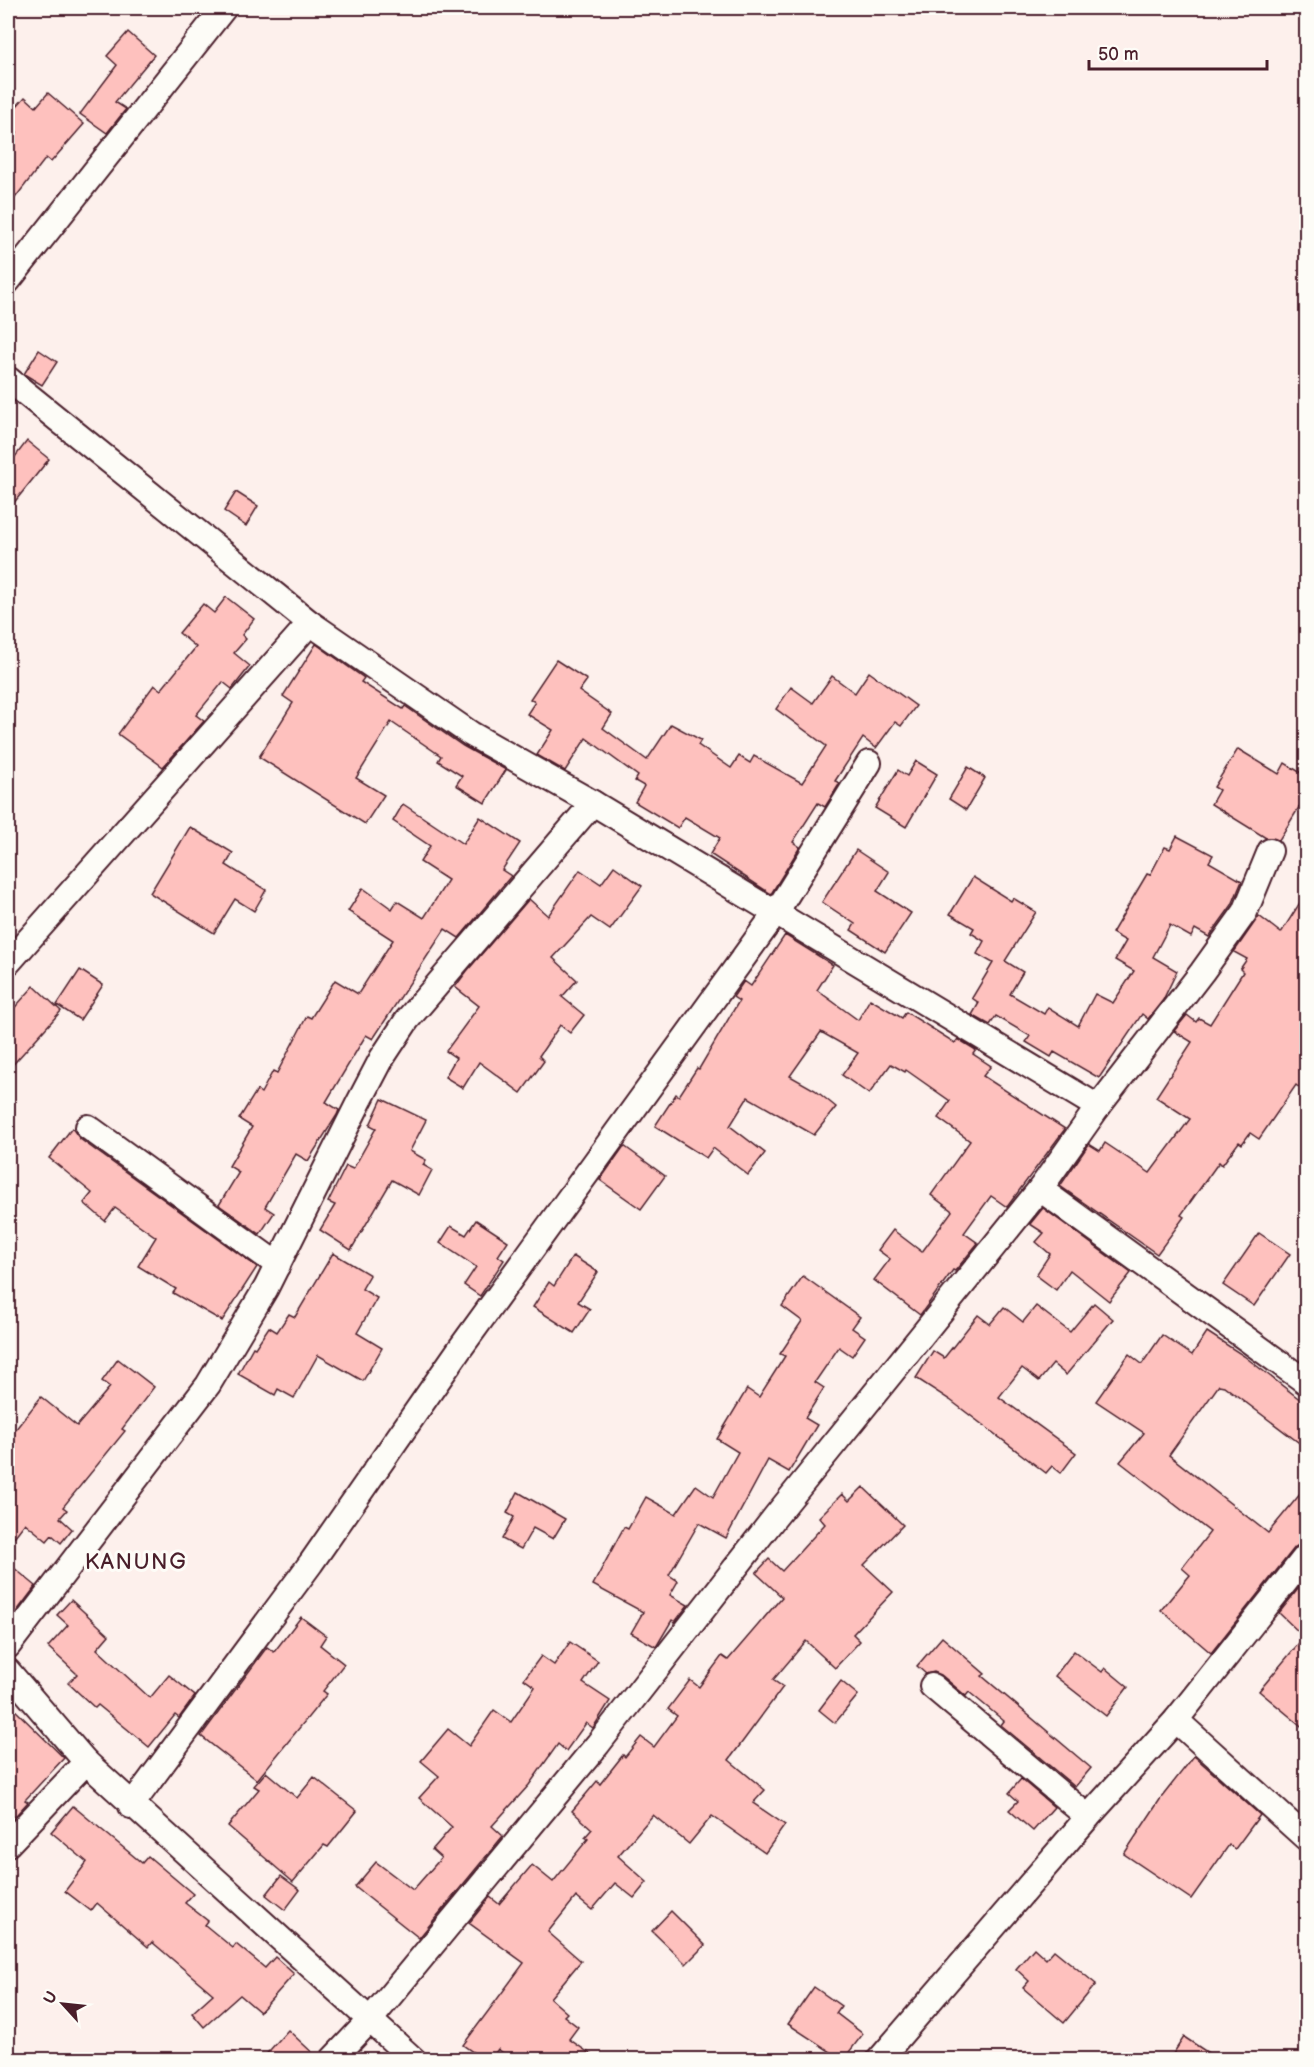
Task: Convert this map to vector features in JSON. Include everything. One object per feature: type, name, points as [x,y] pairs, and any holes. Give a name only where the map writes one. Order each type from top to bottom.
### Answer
[{"type":"street","points":[[8,281],[224,8]]},
{"type":"street","points":[[8,380],[310,623],[471,734],[593,803],[1098,1107]]},
{"type":"street","points":[[8,963],[310,623]]},
{"type":"street","points":[[132,1806],[311,1563],[459,1350],[775,914],[869,763]]},
{"type":"street","points":[[8,1646],[208,1385],[278,1265],[382,1058],[407,1020],[593,803]]},
{"type":"street","points":[[332,2060],[370,2020],[598,1744],[775,1517],[1040,1189],[1098,1107],[1245,912],[1270,851]]},
{"type":"street","points":[[87,1127],[278,1265]]},
{"type":"street","points":[[1040,1189],[1306,1382]]},
{"type":"street","points":[[879,2060],[1088,1817],[1176,1720],[1306,1556]]},
{"type":"street","points":[[8,1671],[86,1762],[414,2060]]},
{"type":"street","points":[[932,1686],[1088,1817]]},
{"type":"street","points":[[1176,1720],[1306,1838]]},
{"type":"street","points":[[8,1844],[86,1762]]},
{"type":"building","points":[[128,32],[154,55],[115,102],[126,109],[107,133],[80,114],[117,65],[107,56]]},
{"type":"building","points":[[48,93],[84,124],[51,162],[46,158],[8,207],[8,144],[17,132],[8,124],[8,116],[25,97],[36,107]]},
{"type":"building","points":[[39,350],[57,362],[42,385],[24,374]]},
{"type":"building","points":[[27,441],[49,459],[8,510],[8,466]]},
{"type":"building","points":[[236,492],[258,506],[246,526],[224,511]]},
{"type":"building","points":[[226,597],[254,619],[242,635],[246,639],[234,653],[250,666],[232,689],[223,682],[196,715],[204,721],[163,767],[118,734],[154,685],[161,690],[196,647],[179,633],[203,604],[214,613]]},
{"type":"building","points":[[316,644],[364,678],[361,682],[403,709],[405,706],[463,746],[506,770],[485,803],[456,785],[462,776],[438,761],[441,756],[391,722],[356,778],[384,795],[365,824],[259,757],[293,703],[283,696]]},
{"type":"building","points":[[556,660],[587,680],[579,691],[612,714],[603,728],[647,760],[671,724],[701,740],[698,745],[731,768],[739,756],[750,763],[754,756],[802,783],[826,746],[776,709],[791,687],[813,703],[832,676],[855,693],[869,672],[916,706],[901,726],[895,722],[876,748],[863,738],[835,781],[840,783],[825,807],[818,803],[793,842],[800,847],[771,894],[710,854],[720,838],[685,817],[678,828],[635,802],[644,786],[635,781],[638,776],[586,738],[565,771],[537,755],[553,730],[527,714],[535,702],[530,699]]},
{"type":"building","points":[[1238,749],[1279,774],[1285,763],[1306,776],[1306,796],[1279,840],[1266,838],[1211,804],[1219,790],[1214,787]]},
{"type":"building","points":[[916,761],[937,774],[906,827],[875,808],[898,770],[907,776]]},
{"type":"building","points":[[968,767],[985,778],[966,810],[949,799]]},
{"type":"building","points":[[403,804],[463,844],[480,817],[520,843],[502,870],[511,876],[459,938],[445,929],[373,1039],[366,1035],[326,1102],[339,1110],[337,1115],[308,1161],[296,1154],[265,1207],[274,1213],[260,1234],[219,1205],[239,1172],[229,1166],[252,1127],[239,1119],[257,1090],[261,1093],[273,1071],[277,1073],[307,1016],[311,1018],[335,980],[358,994],[393,940],[348,911],[363,888],[392,909],[397,901],[424,918],[448,880],[420,862],[430,846],[393,821]]},
{"type":"building","points":[[190,827],[233,853],[226,865],[266,890],[254,911],[235,899],[214,933],[150,893]]},
{"type":"building","points":[[1177,836],[1213,855],[1209,862],[1242,881],[1232,905],[1209,937],[1195,929],[1191,937],[1170,925],[1153,957],[1177,971],[1163,1000],[1148,1019],[1142,1014],[1099,1078],[1054,1052],[1051,1057],[1026,1042],[1030,1036],[996,1016],[990,1025],[972,1015],[979,1003],[972,998],[993,963],[977,954],[984,941],[971,933],[974,928],[950,914],[973,877],[1011,901],[1013,898],[1036,912],[1005,961],[1023,972],[1010,994],[1044,1014],[1048,1007],[1078,1026],[1095,994],[1113,1003],[1134,971],[1115,960],[1126,941],[1112,933],[1147,874],[1150,875],[1165,847],[1170,849]]},
{"type":"building","points":[[856,850],[889,872],[877,891],[911,913],[885,952],[851,930],[855,924],[822,902]]},
{"type":"building","points":[[614,866],[642,886],[610,930],[591,917],[553,958],[577,980],[562,997],[584,1015],[570,1033],[560,1025],[539,1056],[544,1061],[521,1093],[479,1062],[463,1088],[445,1077],[456,1058],[446,1051],[479,1006],[455,987],[467,971],[529,899],[548,916],[580,870],[601,884]]},
{"type":"building","points":[[1306,893],[1306,1093],[1296,1085],[1259,1139],[1250,1133],[1242,1144],[1239,1142],[1222,1165],[1219,1162],[1181,1215],[1184,1217],[1157,1254],[1060,1186],[1089,1144],[1100,1151],[1105,1143],[1150,1173],[1190,1119],[1156,1097],[1192,1042],[1174,1031],[1187,1015],[1196,1022],[1199,1018],[1210,1024],[1243,972],[1240,969],[1247,959],[1234,952],[1259,916],[1281,933]]},
{"type":"building","points":[[785,935],[833,965],[817,990],[858,1020],[870,999],[902,1018],[906,1012],[955,1043],[958,1039],[976,1050],[973,1054],[991,1066],[983,1076],[1065,1129],[1007,1207],[991,1196],[964,1233],[978,1243],[955,1271],[953,1270],[920,1315],[874,1280],[890,1259],[878,1250],[893,1230],[922,1252],[952,1211],[931,1195],[970,1141],[938,1118],[950,1101],[906,1070],[905,1072],[891,1064],[869,1094],[842,1075],[858,1053],[821,1032],[790,1076],[815,1090],[836,1107],[814,1135],[748,1097],[730,1126],[765,1153],[748,1175],[713,1148],[706,1158],[655,1126],[676,1094],[679,1096],[697,1068],[699,1069],[739,1001],[733,997],[744,981],[751,986]]},
{"type":"building","points":[[80,970],[103,985],[80,1020],[57,1005]]},
{"type":"building","points":[[34,986],[61,1011],[8,1070],[8,1015]]},
{"type":"building","points":[[382,1099],[426,1120],[410,1151],[426,1160],[423,1165],[432,1170],[419,1195],[392,1180],[351,1250],[320,1230],[335,1205],[328,1202],[346,1166],[353,1169],[376,1128],[370,1125]]},
{"type":"building","points":[[72,1128],[80,1139],[257,1267],[222,1321],[173,1293],[176,1289],[138,1266],[156,1237],[115,1208],[105,1221],[84,1203],[92,1193],[49,1158]]},
{"type":"building","points":[[624,1146],[665,1176],[641,1209],[600,1180]]},
{"type":"building","points":[[1043,1208],[1131,1273],[1109,1301],[1070,1270],[1056,1290],[1036,1275],[1050,1254],[1036,1242],[1044,1233],[1030,1224]]},
{"type":"building","points":[[476,1220],[508,1241],[498,1256],[504,1260],[480,1296],[464,1285],[476,1267],[440,1243],[451,1226],[466,1235]]},
{"type":"building","points":[[1259,1233],[1290,1254],[1254,1306],[1223,1285]]},
{"type":"building","points":[[333,1253],[370,1275],[362,1289],[377,1298],[357,1333],[382,1348],[363,1381],[318,1355],[294,1398],[278,1389],[275,1395],[238,1374],[253,1347],[255,1348],[269,1327],[277,1332],[289,1314],[295,1317]]},
{"type":"building","points":[[573,1256],[598,1272],[578,1302],[590,1309],[574,1333],[533,1307],[549,1282],[554,1286]]},
{"type":"building","points":[[803,1276],[860,1317],[852,1328],[865,1337],[852,1356],[839,1347],[815,1382],[824,1388],[805,1418],[817,1425],[789,1472],[768,1460],[726,1538],[699,1523],[669,1575],[678,1581],[670,1595],[688,1605],[675,1622],[672,1620],[656,1647],[631,1633],[643,1612],[593,1585],[624,1527],[628,1529],[646,1497],[676,1514],[696,1485],[713,1497],[738,1452],[717,1439],[747,1389],[759,1397],[785,1356],[780,1354],[802,1321],[782,1306]]},
{"type":"building","points":[[1094,1303],[1113,1319],[1066,1375],[1053,1364],[1039,1381],[1022,1368],[999,1397],[1076,1453],[1061,1473],[1052,1466],[1046,1473],[950,1400],[916,1378],[933,1351],[944,1358],[978,1315],[990,1324],[1004,1307],[1023,1322],[1036,1306],[1070,1332]]},
{"type":"building","points":[[1207,1332],[1244,1356],[1306,1404],[1306,1448],[1224,1386],[1219,1385],[1169,1455],[1268,1533],[1306,1487],[1306,1542],[1295,1547],[1211,1653],[1161,1610],[1190,1575],[1182,1568],[1210,1532],[1120,1462],[1144,1433],[1096,1401],[1129,1354],[1142,1364],[1162,1335],[1192,1355]]},
{"type":"building","points":[[118,1359],[154,1387],[122,1429],[125,1431],[63,1507],[67,1510],[60,1518],[72,1529],[61,1543],[52,1535],[47,1541],[25,1523],[8,1545],[8,1439],[41,1397],[77,1426],[110,1387],[102,1381]]},
{"type":"building","points":[[863,1487],[903,1525],[864,1565],[893,1592],[853,1634],[860,1641],[835,1668],[806,1641],[773,1680],[783,1687],[729,1760],[765,1790],[753,1803],[785,1825],[765,1853],[712,1816],[689,1844],[653,1815],[618,1856],[647,1882],[634,1898],[615,1883],[592,1910],[576,1897],[548,1932],[581,1961],[550,1998],[567,2013],[564,2016],[578,2027],[569,2039],[599,2060],[512,2060],[498,2049],[490,2060],[484,2060],[463,2045],[524,1963],[469,1923],[490,1897],[499,1904],[532,1865],[553,1882],[588,1839],[585,1837],[592,1829],[572,1811],[597,1781],[600,1784],[641,1737],[654,1747],[677,1716],[668,1709],[690,1680],[699,1687],[722,1656],[728,1660],[782,1597],[756,1573],[769,1559],[782,1571],[825,1524],[819,1517],[842,1494],[849,1501]]},
{"type":"building","points":[[518,1492],[565,1519],[553,1539],[533,1528],[521,1549],[502,1539],[514,1517],[507,1513]]},
{"type":"building","points":[[8,1563],[36,1586],[8,1623]]},
{"type":"building","points":[[1302,1584],[1306,1588],[1306,1730],[1259,1691],[1304,1637],[1279,1613]]},
{"type":"building","points":[[71,1600],[109,1635],[97,1649],[150,1698],[169,1675],[195,1696],[179,1718],[175,1715],[149,1747],[98,1705],[95,1708],[68,1683],[77,1674],[48,1647],[68,1625],[57,1615]]},
{"type":"building","points":[[301,1617],[326,1636],[320,1645],[344,1664],[323,1691],[327,1694],[257,1780],[201,1736],[267,1647],[274,1652]]},
{"type":"building","points":[[942,1637],[985,1674],[982,1676],[1091,1768],[1075,1787],[1001,1725],[1004,1721],[969,1692],[966,1696],[941,1675],[934,1672],[926,1674],[917,1666]]},
{"type":"building","points":[[570,1642],[598,1661],[583,1683],[610,1701],[593,1728],[586,1723],[566,1751],[558,1744],[529,1785],[492,1826],[503,1836],[419,1938],[355,1887],[376,1862],[413,1890],[441,1858],[432,1850],[452,1827],[419,1798],[439,1776],[421,1761],[448,1729],[469,1746],[494,1710],[511,1722],[535,1687],[524,1679],[541,1656],[554,1665]]},
{"type":"building","points":[[1074,1651],[1102,1672],[1105,1668],[1128,1687],[1106,1716],[1055,1676]]},
{"type":"building","points":[[841,1681],[858,1695],[835,1723],[819,1710]]},
{"type":"building","points":[[8,1703],[64,1758],[25,1800],[28,1802],[8,1824]]},
{"type":"building","points":[[1194,1756],[1260,1815],[1235,1849],[1229,1845],[1191,1899],[1124,1854],[1161,1798]]},
{"type":"building","points":[[266,1772],[297,1798],[314,1777],[357,1811],[328,1847],[324,1845],[293,1882],[228,1826],[259,1789],[254,1786]]},
{"type":"building","points":[[1021,1779],[1054,1807],[1033,1831],[1009,1810],[1018,1801],[1009,1793]]},
{"type":"building","points":[[73,1806],[142,1863],[148,1856],[193,1894],[185,1903],[208,1921],[205,1925],[233,1948],[236,1944],[265,1968],[275,1957],[294,1974],[260,2012],[240,1995],[204,2027],[192,2013],[213,1994],[152,1942],[148,1947],[97,1903],[91,1911],[65,1891],[87,1862],[51,1832]]},
{"type":"building","points":[[281,1876],[300,1890],[285,1910],[266,1895]]},
{"type":"building","points":[[671,1911],[705,1945],[686,1964],[652,1931]]},
{"type":"building","points":[[1034,1948],[1046,1959],[1054,1950],[1096,1984],[1064,2023],[1023,1988],[1029,1981],[1016,1969]]},
{"type":"building","points":[[814,1987],[841,2006],[836,2013],[863,2034],[843,2060],[788,2024]]},
{"type":"building","points":[[288,2030],[318,2058],[318,2060],[261,2060]]},
{"type":"building","points":[[1184,2037],[1219,2060],[1169,2060]]},
{"type":"district","name":"KANUNG","points":[[136,1561]]}]
